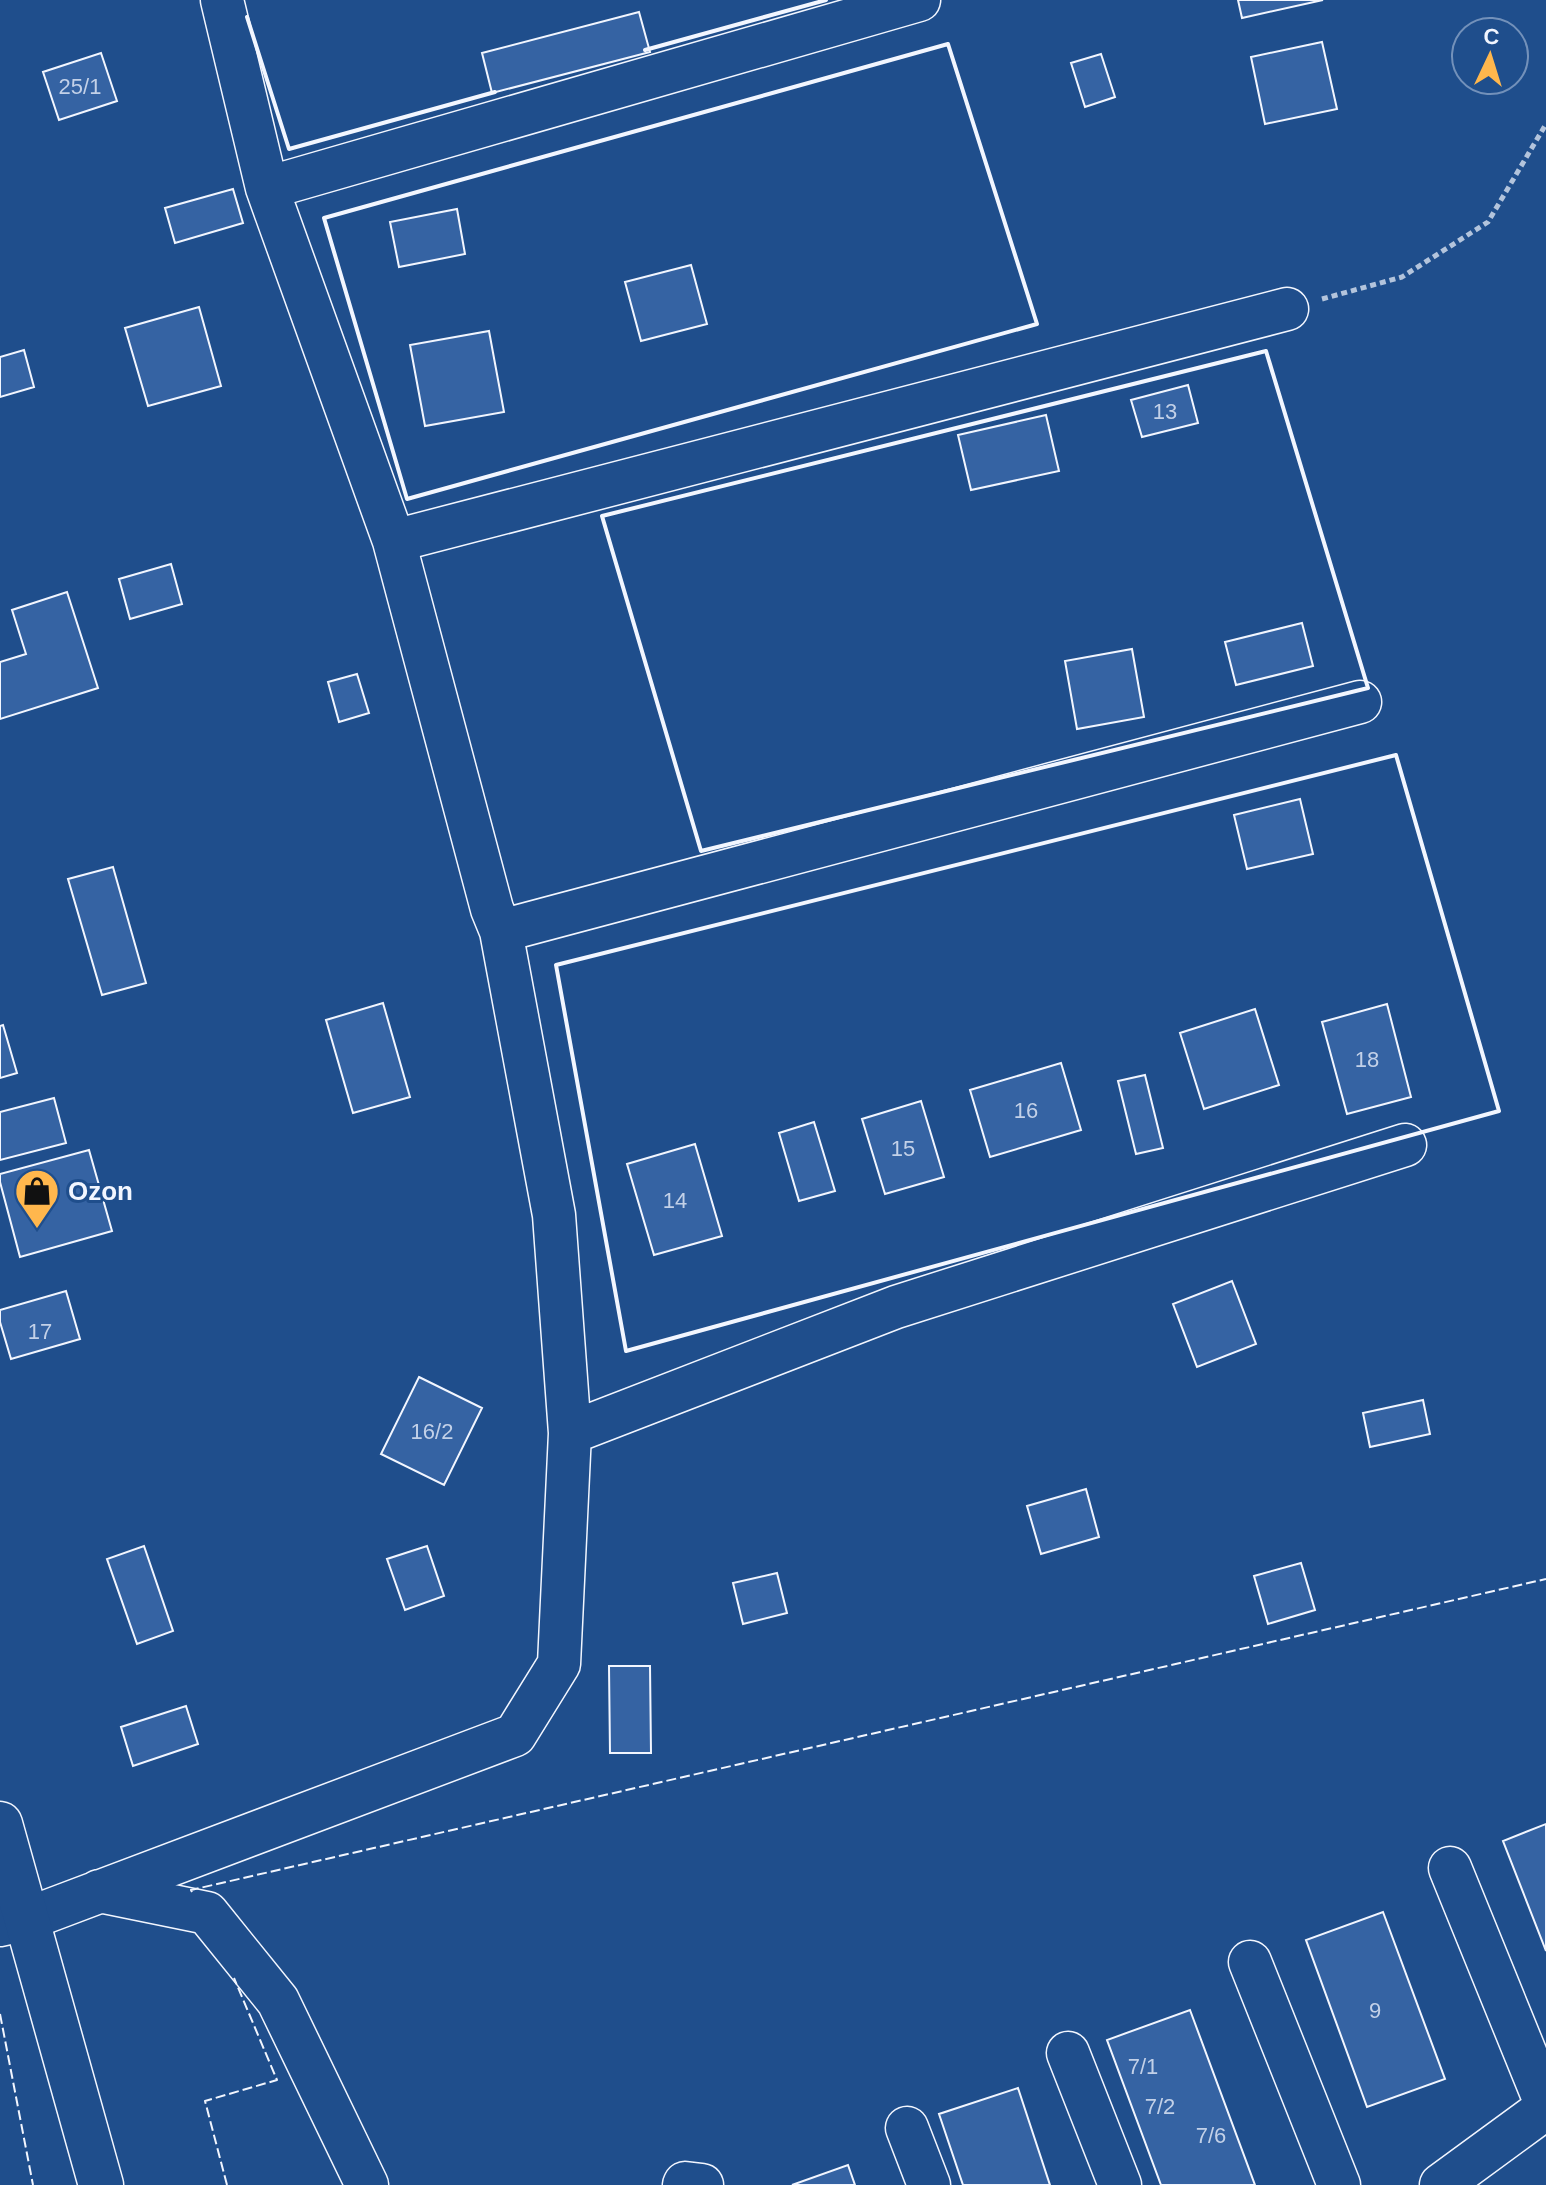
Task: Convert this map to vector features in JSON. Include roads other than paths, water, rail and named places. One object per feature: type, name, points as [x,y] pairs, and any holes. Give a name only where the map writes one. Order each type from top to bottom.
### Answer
[{"type":"main road","points":[[0,1824],[13,1922],[101,2185]]},
{"type":"street","points":[[13,1922],[515,1735],[559,1664],[570,1433],[554,1215],[501,931],[492,909],[394,541],[267,188],[222,0]]},
{"type":"street","points":[[267,188],[919,0]]},
{"type":"street","points":[[394,541],[1287,309]]},
{"type":"street","points":[[501,931],[1360,702]]},
{"type":"street","points":[[570,1433],[896,1307],[1405,1145]]},
{"type":"street","points":[[1441,2185],[1546,2106],[1450,1868]]},
{"type":"street","points":[[99,1891],[207,1913],[278,2001],[367,2185]]},
{"type":"street","points":[[1250,1962],[1339,2185]]},
{"type":"street","points":[[1068,2053],[1120,2185]]},
{"type":"street","points":[[907,2128],[929,2185]]},
{"type":"street","points":[[684,2185],[702,2185]]},
{"type":"place","name":"Ozon","points":[[37,1230]]}]
